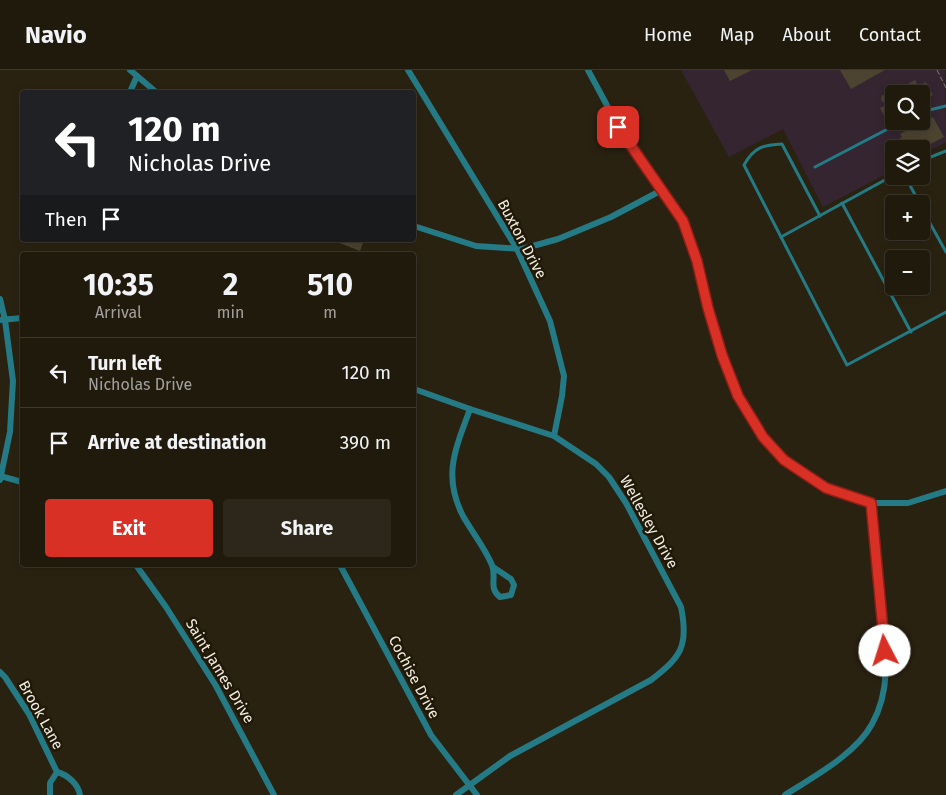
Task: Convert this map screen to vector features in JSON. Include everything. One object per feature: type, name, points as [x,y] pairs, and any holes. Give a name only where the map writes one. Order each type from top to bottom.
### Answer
[{"type":"street","points":[[130,70],[154,90]]},
{"type":"street","name":"Buxton Drive","points":[[408,70],[517,249],[550,321],[564,376],[554,436]]},
{"type":"street","points":[[588,70],[625,139],[683,221],[697,261],[722,355],[738,396],[763,437],[784,460],[826,488],[871,503],[908,503],[946,491]]},
{"type":"street","points":[[131,90],[137,76]]},
{"type":"street","points":[[416,227],[476,246],[522,250],[558,239],[611,217],[662,190]]},
{"type":"street","points":[[0,299],[13,381],[10,432],[1,478],[20,482]]},
{"type":"street","points":[[3,320],[20,318]]},
{"type":"street","name":"Wellesley Drive","points":[[416,390],[470,410],[554,436],[596,464],[609,477],[626,503],[681,607],[685,626],[684,641],[678,656],[668,667],[651,680],[510,756],[469,785]]},
{"type":"street","points":[[470,410],[453,460],[454,490],[462,514],[493,567],[510,578],[514,585],[511,595],[500,597],[495,593],[493,587],[493,567]]},
{"type":"street","points":[[785,795],[827,769],[852,749],[872,725],[883,698],[887,668],[871,503]]},
{"type":"street","name":"Saint James Drive","points":[[137,567],[166,607],[216,686],[274,795]]},
{"type":"street","name":"Cochise Drive","points":[[341,567],[431,735],[477,795]]},
{"type":"street","name":"Brook Lane","points":[[0,672],[29,714],[57,772],[75,782],[80,795]]},
{"type":"street","name":"Brook Lane","points":[[50,795],[50,783],[57,772]]},
{"type":"street","points":[[456,795],[469,785]]},
{"type":"lane","points":[[930,110],[946,106]]},
{"type":"lane","points":[[815,167],[886,130]]},
{"type":"lane","points":[[820,216],[782,144],[765,145],[749,155],[744,165],[847,365],[946,312]]},
{"type":"lane","points":[[930,158],[946,151]]},
{"type":"lane","points":[[781,237],[885,180]]},
{"type":"lane","points":[[842,203],[910,332]]},
{"type":"lane","points":[[930,223],[946,252]]},
{"type":"path","points":[[937,70],[946,88]]},
{"type":"shaded area","points":[[681,70],[945,70],[946,142],[930,150],[930,140],[885,140],[885,175],[823,207],[783,129],[729,157]]},
{"type":"building","points":[[724,70],[752,70],[730,81]]},
{"type":"building","points":[[840,70],[885,70],[851,89]]},
{"type":"building","points":[[915,80],[918,85],[906,85]]},
{"type":"building","points":[[882,95],[885,96],[885,104],[881,100]]},
{"type":"building","points":[[885,106],[885,117],[880,108]]},
{"type":"building","points":[[933,117],[944,137],[930,144],[930,140],[900,140],[902,137],[900,134],[908,130],[930,130],[930,119]]},
{"type":"building","points":[[337,242],[363,242],[360,251]]},
{"type":"route","points":[[618,127],[683,221],[697,261],[722,355],[738,396],[763,437],[784,460],[826,488],[871,503],[885,651]]}]
